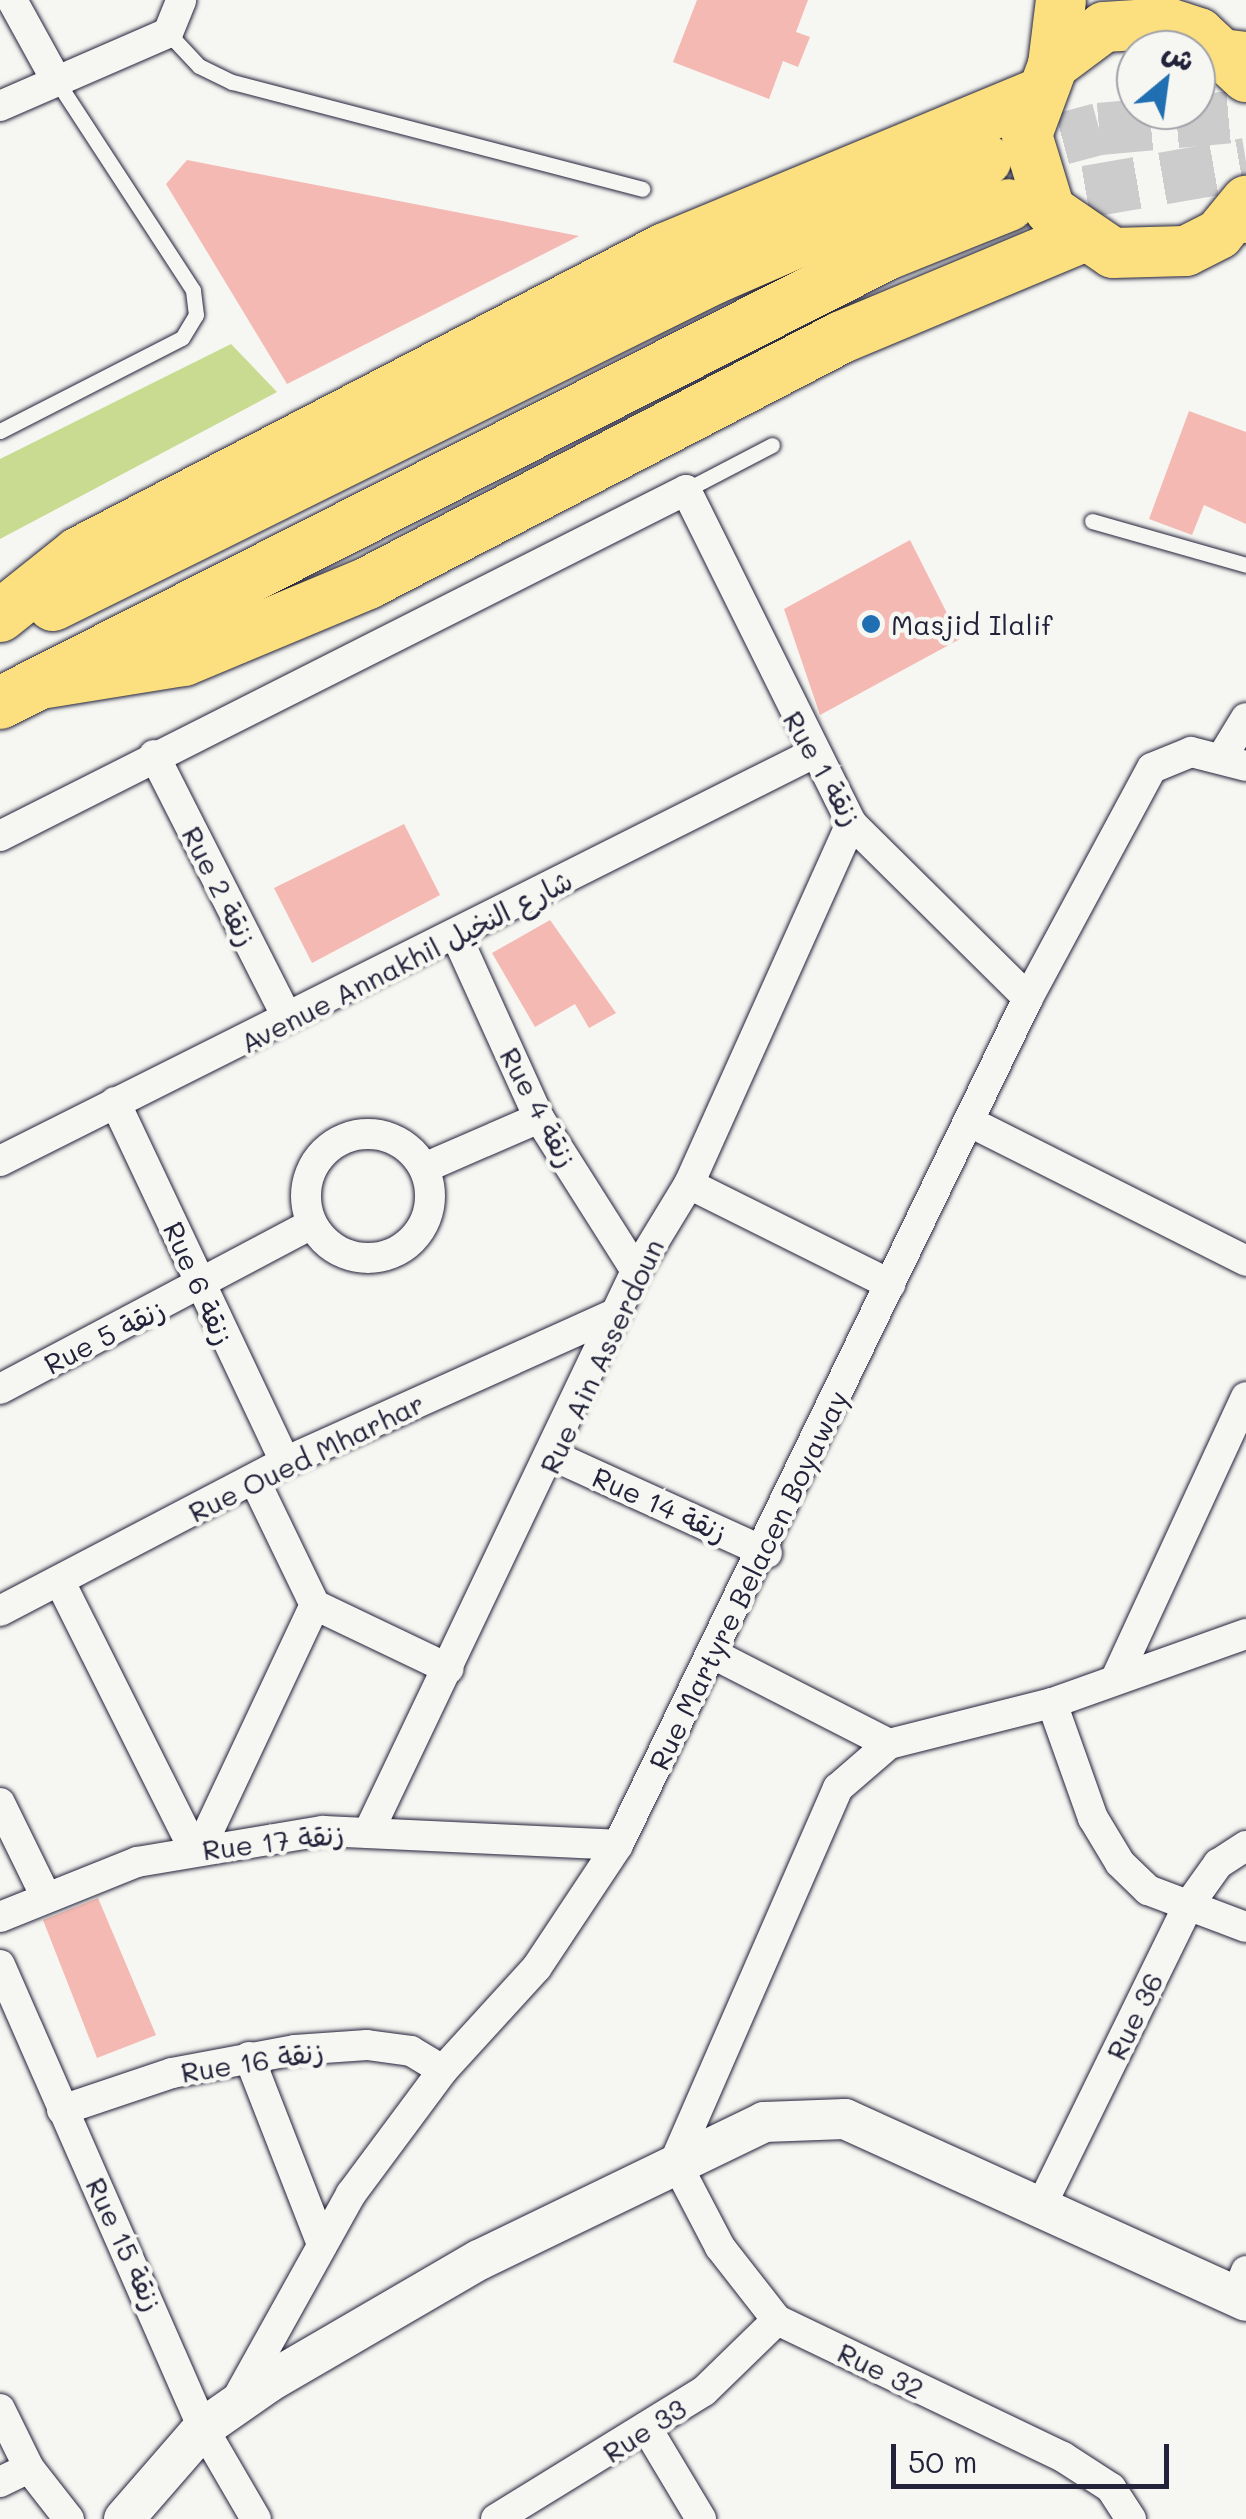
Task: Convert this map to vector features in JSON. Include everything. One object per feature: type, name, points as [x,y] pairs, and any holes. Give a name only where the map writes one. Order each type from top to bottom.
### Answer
[{"type":"highway","points":[[0,616],[79,554],[665,248],[1044,81]]},
{"type":"highway","points":[[0,629],[714,278],[985,160]]},
{"type":"highway","points":[[20,692],[887,254],[1009,205]]},
{"type":"highway","points":[[20,692],[184,660],[368,582],[842,337],[1079,238]]},
{"type":"main road","points":[[1061,0],[1044,81],[1032,174],[1079,238],[1150,258],[1239,224]]},
{"type":"main road","points":[[1044,81],[1104,27],[1168,22],[1218,45]]},
{"type":"street","points":[[12,0],[55,78]]},
{"type":"street","points":[[0,106],[55,78],[168,33],[181,0]]},
{"type":"street","points":[[0,836],[686,490]]},
{"type":"street","name":"Rue 1 زنقة","points":[[686,490],[810,755],[850,824],[1028,998]]},
{"type":"street","points":[[1235,760],[1246,718]]},
{"type":"street","name":"Rue 2 زنقة","points":[[154,755],[287,1018]]},
{"type":"street","name":"Avenue Annakhil شارع النخيل","points":[[0,1161],[810,755]]},
{"type":"street","name":"Rue Martyre Belacen Boyaway","points":[[217,2419],[322,2244],[443,2070],[538,1967],[618,1845],[766,1552],[1028,998],[1152,768],[1171,756],[1235,760]]},
{"type":"street","name":"Rue Ain Asserdoun","points":[[368,1831],[554,1456],[636,1271],[688,1184],[850,824]]},
{"type":"street","name":"Rue 4 زنقة","points":[[456,935],[539,1118],[636,1271]]},
{"type":"street","name":"Rue 6 زنقة","points":[[115,1102],[285,1462]]},
{"type":"street","points":[[424,1168],[539,1118]]},
{"type":"street","points":[[972,1123],[1246,1261]]},
{"type":"street","points":[[340,1140],[397,1141],[424,1168],[430,1207],[396,1252],[338,1252],[311,1224],[312,1167],[340,1140]]},
{"type":"street","points":[[688,1184],[890,1284]]},
{"type":"street","name":"Rue 5 زنقة","points":[[0,1389],[202,1286],[311,1224]]},
{"type":"street","name":"Rue Oued Mharhar","points":[[0,1612],[285,1462],[616,1313]]},
{"type":"street","points":[[1118,1674],[1246,1397]]},
{"type":"street","name":"Rue 14 زنقة","points":[[554,1456],[766,1552]]},
{"type":"street","points":[[254,1479],[315,1605],[449,1669]]},
{"type":"street","points":[[60,1582],[197,1849]]},
{"type":"street","points":[[197,1849],[315,1605]]},
{"type":"street","points":[[674,2161],[825,1806],[889,1744],[1052,1703],[1118,1674],[1246,1634]]},
{"type":"street","points":[[715,1655],[889,1744]]},
{"type":"street","points":[[1052,1703],[1093,1818],[1120,1862],[1148,1890],[1246,1926]]},
{"type":"street","points":[[0,1803],[46,1897]]},
{"type":"street","name":"Rue 17 زنقة","points":[[0,1917],[46,1897],[197,1849],[368,1831],[618,1845]]},
{"type":"street","name":"Rue 36","points":[[1044,2202],[1188,1906],[1218,1864],[1246,1846]]},
{"type":"street","name":"Rue 15 زنقة","points":[[0,1964],[62,2110],[217,2419],[256,2519]]},
{"type":"street","name":"Rue 16 زنقة","points":[[62,2110],[249,2058],[368,2045],[411,2051],[443,2070]]},
{"type":"street","points":[[249,2058],[322,2244]]},
{"type":"street","points":[[124,2519],[217,2419],[479,2260],[674,2161],[764,2122],[845,2119],[1243,2289]]},
{"type":"street","points":[[674,2161],[720,2246],[777,2320]]},
{"type":"street","name":"Rue 33","points":[[496,2519],[704,2391],[777,2320]]},
{"type":"street","name":"Rue 32","points":[[777,2320],[1062,2457],[1111,2488],[1131,2519]]},
{"type":"street","points":[[0,2409],[28,2468],[69,2519]]},
{"type":"street","points":[[646,2427],[701,2519]]},
{"type":"street","points":[[0,2482],[28,2468]]},
{"type":"lane","points":[[168,33],[199,66],[232,82],[642,188]]},
{"type":"lane","points":[[0,431],[182,338],[196,315],[192,290],[55,78]]},
{"type":"lane","points":[[686,490],[772,444]]},
{"type":"lane","points":[[1092,521],[1246,565]]},
{"type":"green space","points":[[231,344],[277,392],[0,539],[0,459]]},
{"type":"building","points":[[697,0],[808,0],[796,32],[810,37],[798,67],[783,61],[769,99],[673,62]]},
{"type":"building","points":[[187,160],[579,236],[287,384],[166,184]]},
{"type":"building","points":[[1189,411],[1246,432],[1246,524],[1204,505],[1192,535],[1149,519]]},
{"type":"building","name":"Masjid Ilalif","points":[[910,540],[960,639],[820,715],[784,609]]},
{"type":"building","points":[[404,824],[440,895],[312,963],[274,888]]},
{"type":"building","points":[[550,920],[616,1013],[589,1028],[575,1004],[535,1027],[492,953]]},
{"type":"building","points":[[98,1898],[156,2035],[97,2058],[43,1920]]},
{"type":"tunnel","points":[[987,159],[1099,129],[1246,116]]},
{"type":"tunnel","points":[[1009,205],[1246,164]]},
{"type":"place","name":"Masjid Ilalif","points":[[871,624]]}]
